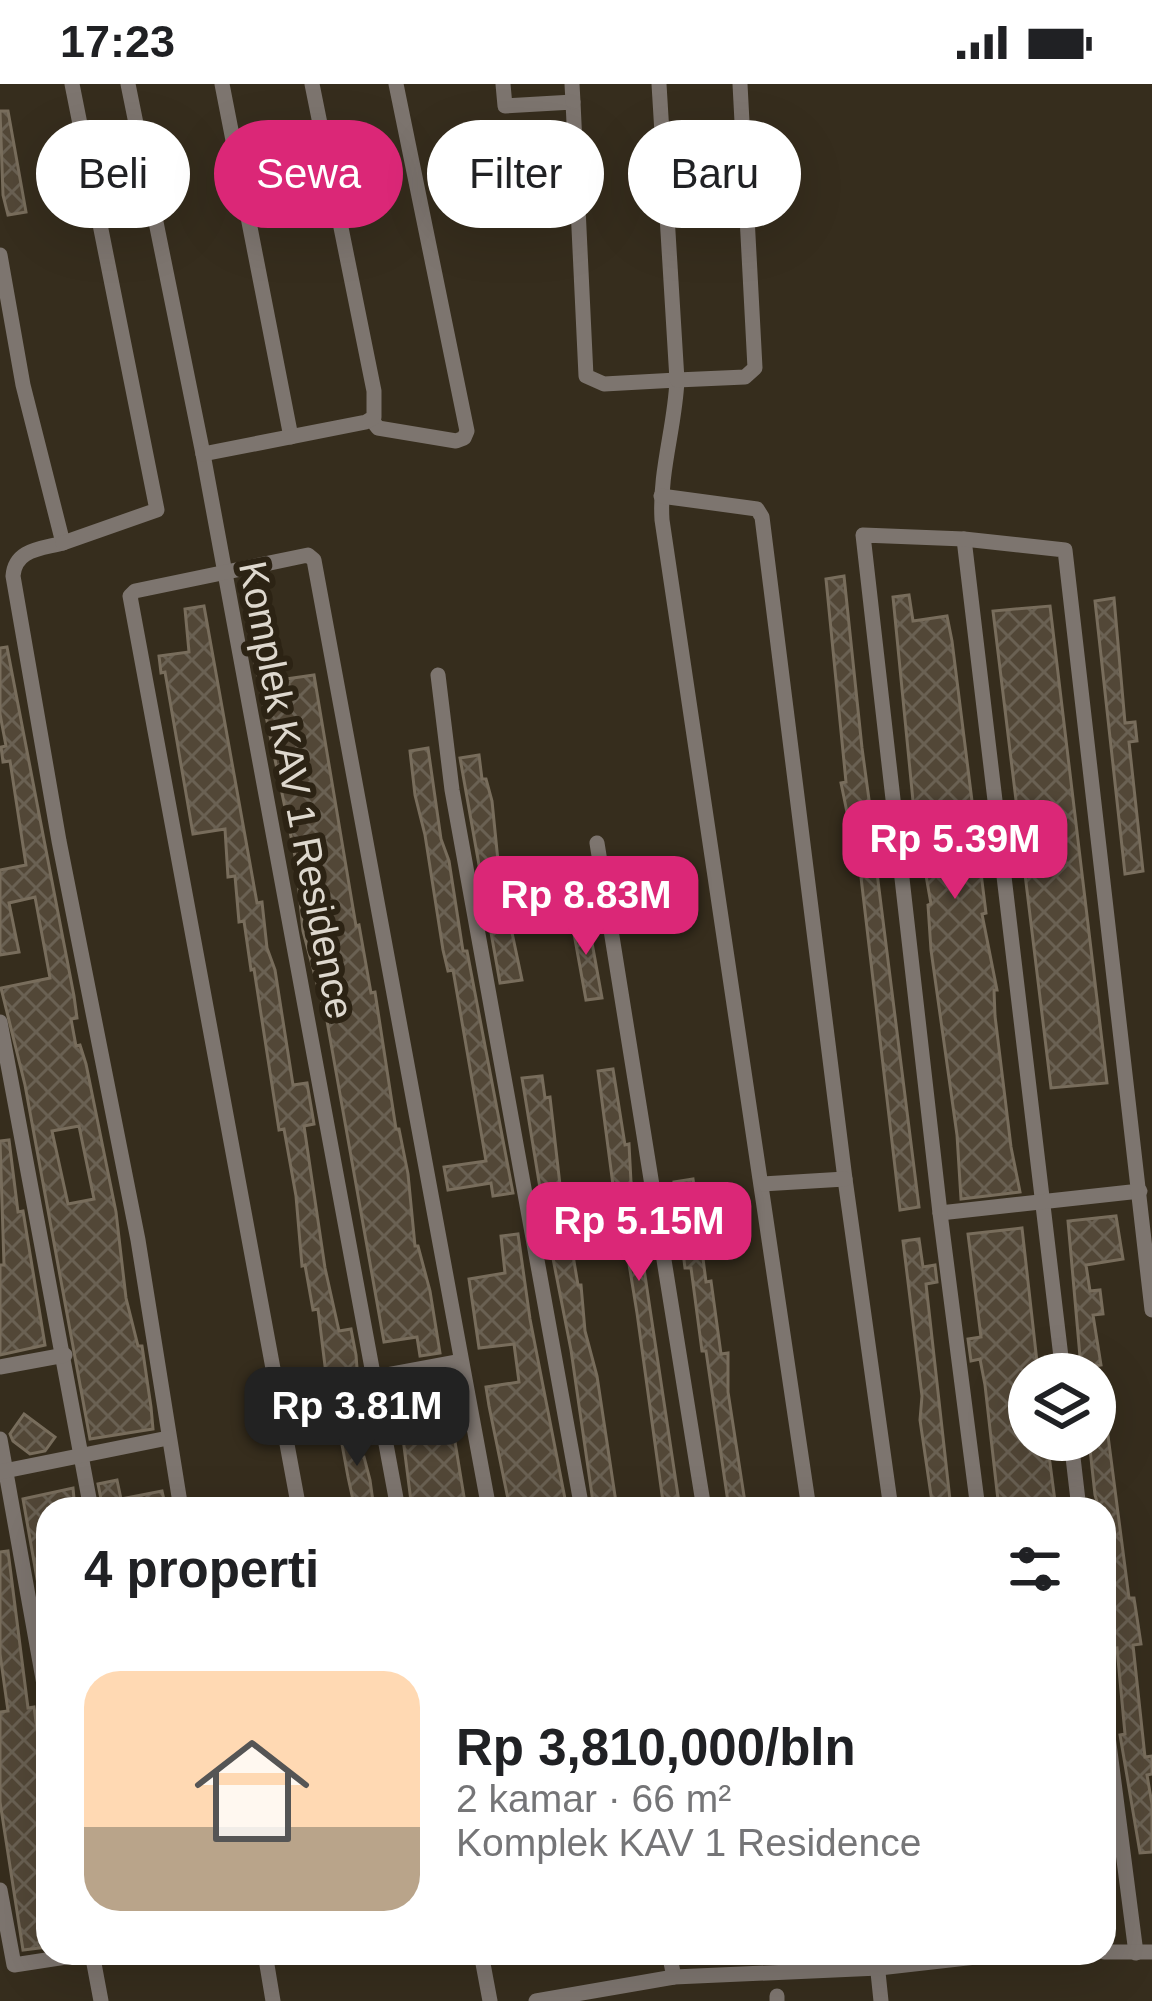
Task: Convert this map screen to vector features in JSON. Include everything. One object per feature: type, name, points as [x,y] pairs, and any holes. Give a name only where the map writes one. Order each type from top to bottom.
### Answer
[{"type":"street","points":[[72,84],[157,510],[21,555],[13,576],[59,841],[138,1240],[179,1497]]},
{"type":"street","name":"Komplek KAV 1 Residence","points":[[128,84],[203,454],[396,1497]]},
{"type":"street","points":[[222,84],[291,437]]},
{"type":"street","points":[[312,84],[374,392],[372,420],[378,428],[456,441],[467,431],[395,84]]},
{"type":"street","points":[[503,84],[505,106],[573,102]]},
{"type":"street","points":[[572,84],[584,371],[604,384],[745,376],[755,368],[740,84]]},
{"type":"street","points":[[659,84],[677,380],[676,417],[662,496],[807,1497]]},
{"type":"street","points":[[0,255],[23,385],[63,543]]},
{"type":"street","points":[[203,454],[372,420]]},
{"type":"street","points":[[662,496],[741,505],[757,509],[762,518],[844,1179],[889,1497]]},
{"type":"street","points":[[977,1497],[940,1213],[863,535],[1065,550],[1152,1310]]},
{"type":"street","points":[[964,539],[1060,1353]]},
{"type":"street","points":[[297,1497],[130,598],[135,590],[308,555],[314,560],[487,1497]]},
{"type":"street","points":[[438,675],[452,790],[580,1497]]},
{"type":"street","points":[[597,842],[702,1497]]},
{"type":"street","points":[[0,1022],[90,1497]]},
{"type":"street","points":[[762,1184],[844,1179]]},
{"type":"street","points":[[940,1213],[1140,1191]]},
{"type":"street","points":[[0,1367],[65,1355]]},
{"type":"street","points":[[278,1395],[461,1361]]},
{"type":"street","points":[[3,1472],[168,1438]]},
{"type":"street","points":[[0,1439],[36,1644]]},
{"type":"street","points":[[1073,1461],[1078,1497]]},
{"type":"street","points":[[1116,1779],[1144,1952]]},
{"type":"street","points":[[0,1890],[14,1965],[36,1962]]},
{"type":"street","points":[[94,1965],[100,2001]]},
{"type":"street","points":[[267,1965],[274,2001]]},
{"type":"street","points":[[483,1965],[490,2001]]},
{"type":"street","points":[[671,1965],[674,1978]]},
{"type":"street","points":[[773,1965],[774,1971]]},
{"type":"street","points":[[536,2001],[674,1978],[830,1965]]},
{"type":"street","points":[[877,1965],[880,2001]]},
{"type":"building","points":[[0,111],[8,111],[26,212],[8,215],[3,195]]},
{"type":"building","points":[[844,576],[862,748],[870,807],[874,806],[877,823],[873,824],[874,849],[919,1207],[900,1210],[855,826],[850,827],[841,783],[846,782],[826,579]]},
{"type":"building","points":[[265,589],[279,680],[314,675],[356,926],[371,993],[375,992],[396,1129],[408,1174],[415,1246],[430,1291],[440,1353],[420,1356],[417,1337],[384,1342],[327,1021],[303,931],[296,861],[254,658],[245,592]]},
{"type":"building","points":[[909,595],[913,621],[947,616],[952,641],[986,913],[982,914],[997,990],[995,1016],[1020,1192],[961,1199],[893,597]]},
{"type":"building","points":[[1114,598],[1125,723],[1135,722],[1137,741],[1129,742],[1143,871],[1125,874],[1095,601]]},
{"type":"building","points":[[204,606],[293,1085],[307,1083],[314,1124],[304,1126],[325,1268],[339,1331],[351,1329],[356,1355],[357,1368],[326,1374],[318,1309],[313,1310],[302,1266],[296,1196],[284,1129],[279,1130],[254,969],[244,921],[239,922],[235,876],[228,877],[225,829],[193,834],[165,672],[161,673],[159,656],[189,652],[185,609]]},
{"type":"building","points":[[1050,606],[1107,1083],[1051,1088],[993,611]]},
{"type":"building","points":[[7,647],[74,996],[77,1018],[71,1019],[76,1046],[80,1045],[86,1064],[116,1212],[126,1298],[138,1346],[142,1346],[151,1407],[153,1429],[90,1439],[25,1085],[1,988],[50,978],[35,897],[9,903],[19,952],[0,955],[0,870],[26,865],[10,761],[3,762],[1,747],[6,746],[0,714],[0,648]],"holes":[[[79,1126],[94,1199],[68,1204],[52,1131]]]},
{"type":"building","points":[[428,748],[441,839],[513,1193],[493,1196],[491,1183],[448,1190],[444,1167],[486,1161],[453,970],[448,971],[443,950],[415,795],[410,751]]},
{"type":"building","points":[[479,755],[482,779],[486,779],[492,801],[499,871],[522,980],[500,983],[460,758]]},
{"type":"building","points":[[587,915],[602,998],[586,1000],[571,917]]},
{"type":"building","points":[[613,1069],[625,1145],[629,1144],[678,1497],[662,1497],[598,1071]]},
{"type":"building","points":[[542,1076],[545,1098],[550,1097],[560,1185],[540,1188],[522,1078]]},
{"type":"building","points":[[9,1140],[45,1345],[0,1355],[0,1265],[4,1265],[0,1141]]},
{"type":"building","points":[[693,1179],[706,1282],[711,1281],[721,1354],[728,1353],[728,1392],[744,1497],[727,1497],[674,1182]]},
{"type":"building","points":[[1116,1216],[1123,1259],[1086,1265],[1090,1291],[1100,1290],[1103,1314],[1093,1315],[1099,1353],[1080,1353],[1068,1221]]},
{"type":"building","points":[[567,1220],[615,1497],[592,1497],[546,1223]]},
{"type":"building","points":[[1022,1228],[1036,1353],[1008,1353],[1008,1461],[1050,1461],[1054,1497],[998,1497],[985,1385],[980,1359],[971,1361],[968,1339],[981,1337],[968,1234]]},
{"type":"building","points":[[518,1234],[565,1497],[508,1497],[486,1387],[519,1382],[514,1344],[479,1348],[469,1279],[505,1273],[501,1236]]},
{"type":"building","points":[[919,1239],[923,1267],[935,1265],[937,1282],[926,1284],[950,1497],[931,1497],[903,1241]]},
{"type":"building","points":[[448,1399],[464,1497],[410,1497],[400,1415],[434,1410],[432,1401]]},
{"type":"building","points":[[24,1414],[55,1437],[45,1451],[30,1454],[13,1441],[10,1434]]},
{"type":"building","points":[[357,1426],[372,1497],[352,1497],[339,1428]]},
{"type":"building","points":[[1091,1461],[1111,1461],[1116,1497],[1095,1495]]},
{"type":"building","points":[[117,1480],[121,1497],[101,1497],[98,1484]]},
{"type":"building","points":[[73,1488],[74,1497],[36,1497],[36,1573],[23,1499]]},
{"type":"building","points":[[162,1491],[163,1497],[131,1497]]},
{"type":"building","points":[[1116,1498],[1129,1598],[1134,1598],[1141,1644],[1133,1645],[1145,1757],[1152,1756],[1152,1774],[1147,1775],[1152,1852],[1140,1853],[1120,1735],[1125,1734],[1116,1648]]},
{"type":"building","points":[[8,1551],[28,1708],[34,1707],[36,1722],[36,1948],[23,1950],[0,1802],[0,1712],[8,1711],[0,1654],[0,1552]]}]
